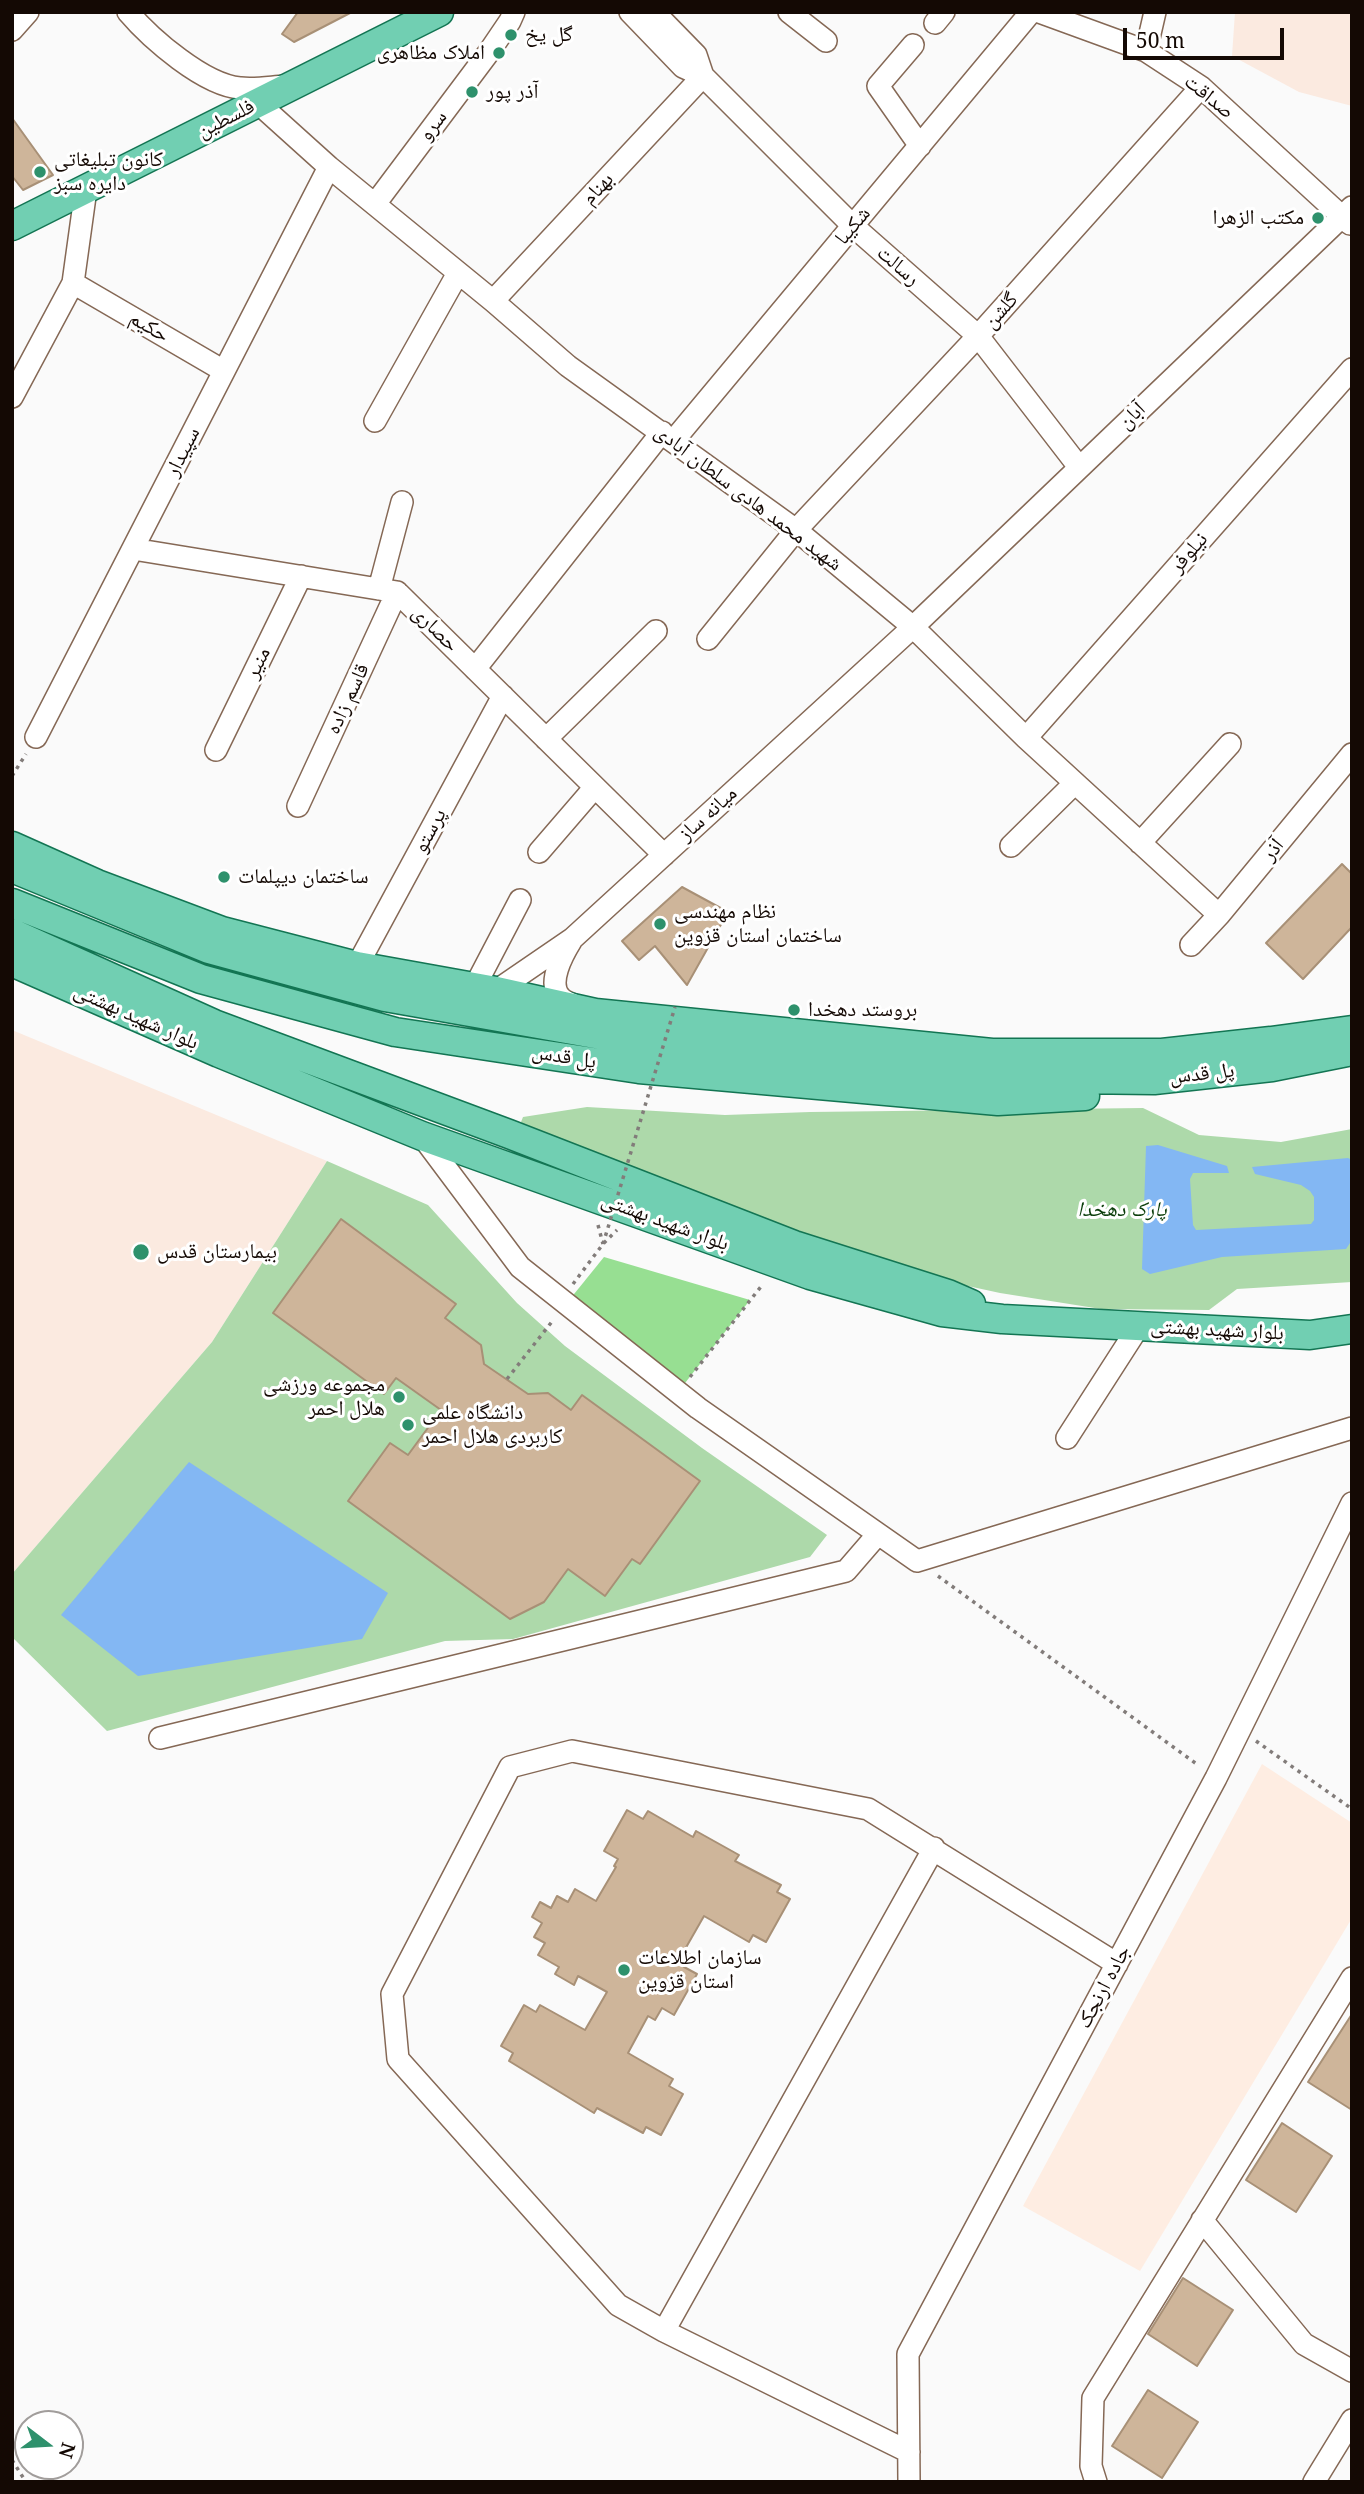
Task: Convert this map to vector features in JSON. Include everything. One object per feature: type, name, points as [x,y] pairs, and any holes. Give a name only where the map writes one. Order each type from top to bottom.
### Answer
[{"type":"main road","name":"فلسطین","points":[[12,226],[439,12]]},
{"type":"main road","points":[[12,846],[97,884],[222,931],[358,966],[595,1013],[992,1053],[1163,1053],[1352,1030]]},
{"type":"main road","name":"پل قدس","points":[[12,869],[209,949],[384,997],[646,1043],[987,1078],[1132,1080],[1154,1080],[1272,1066],[1352,1051]]},
{"type":"main road","name":"پل قدس","points":[[12,903],[201,979],[395,1032],[639,1069],[998,1101],[1112,1094],[1132,1080]]},
{"type":"main road","points":[[12,933],[214,1024],[546,1148],[794,1245],[948,1294],[1002,1318]]},
{"type":"main road","name":"بلوار شهید بهشتی","points":[[12,962],[219,1053],[422,1136],[810,1275],[942,1312],[1002,1318],[1310,1335],[1352,1329]]},
{"type":"street","points":[[12,30],[27,12]]},
{"type":"street","points":[[128,12],[165,48],[204,75],[239,88],[293,86]]},
{"type":"street","name":"سرو","points":[[375,204],[489,52],[514,12]]},
{"type":"street","name":"رسالت","points":[[630,12],[683,67],[703,76],[853,226],[978,336],[1079,467]]},
{"type":"street","name":"رسالت","points":[[654,12],[696,55],[703,76]]},
{"type":"street","points":[[789,12],[826,41]]},
{"type":"street","name":"شکیبا","points":[[475,669],[668,436],[853,226],[1031,12]]},
{"type":"street","name":"صداقت","points":[[1039,12],[1146,51],[1201,87],[1348,216]]},
{"type":"street","points":[[1146,51],[1156,12]]},
{"type":"street","points":[[913,46],[878,86],[920,146]]},
{"type":"street","name":"بهنام","points":[[493,301],[703,76]]},
{"type":"street","name":"گلشن","points":[[708,639],[796,530],[978,336],[1201,87]]},
{"type":"street","name":"شهید محمد هادی سلطان آبادی","points":[[258,103],[329,167],[568,366],[796,530],[913,627],[1026,738],[1219,915]]},
{"type":"street","name":"سپیدار","points":[[36,737],[329,167]]},
{"type":"street","points":[[12,397],[74,283],[86,189]]},
{"type":"street","name":"آبان","points":[[913,627],[1079,467],[1348,216]]},
{"type":"street","points":[[375,421],[458,273]]},
{"type":"street","name":"حکیم","points":[[74,283],[224,371]]},
{"type":"street","name":"نیلوفر","points":[[1026,738],[1352,369]]},
{"type":"street","name":"قاسم زاده","points":[[298,806],[388,590],[402,502]]},
{"type":"street","points":[[133,549],[388,590]]},
{"type":"street","name":"منیر","points":[[216,750],[301,576]]},
{"type":"street","name":"حصاری","points":[[388,590],[475,669],[664,855]]},
{"type":"street","name":"میانه ساز","points":[[485,990],[572,939],[913,627]]},
{"type":"street","points":[[546,738],[656,631]]},
{"type":"street","name":"پرستو","points":[[358,966],[503,696]]},
{"type":"street","points":[[1140,843],[1230,744]]},
{"type":"street","name":"آذر","points":[[1191,945],[1352,754]]},
{"type":"street","points":[[1011,846],[1075,783]]},
{"type":"street","points":[[539,852],[595,787]]},
{"type":"street","points":[[485,990],[520,900]]},
{"type":"street","points":[[572,939],[561,958],[555,989],[561,998],[595,1013]]},
{"type":"street","points":[[422,1136],[520,1267],[678,1392],[917,1560],[1352,1429]]},
{"type":"street","points":[[1067,1438],[1139,1326]]},
{"type":"street","name":"جاده ارنجک","points":[[909,2482],[908,2354],[1216,1777],[1352,1503]]},
{"type":"street","points":[[160,1738],[846,1571],[878,1534]]},
{"type":"street","points":[[909,2452],[664,2331],[618,2305],[398,2059],[392,1994],[510,1767],[572,1751],[868,1809],[1117,1964]]},
{"type":"street","points":[[664,2331],[934,1848]]},
{"type":"street","points":[[1096,2482],[1091,2466],[1093,2398],[1352,1979]]},
{"type":"street","points":[[1202,2220],[1304,2344],[1352,2371]]},
{"type":"street","points":[[1314,2482],[1352,2420]]},
{"type":"path","points":[[507,1379],[603,1244],[675,1007]]},
{"type":"path","points":[[678,1392],[779,1263]]},
{"type":"path","points":[[917,1560],[1216,1777]]},
{"type":"path","points":[[1240,1729],[1352,1809]]},
{"type":"path","points":[[12,2460],[26,2482]]},
{"type":"shaded area","points":[[1235,12],[1352,12],[1352,106],[1299,92],[1232,56]]},
{"type":"shaded area","name":"بیمارستان قدس","points":[[12,1030],[327,1161],[212,1342],[12,1574]]},
{"type":"shaded area","points":[[1262,1764],[1352,1823],[1352,1918],[1140,2271],[1023,2206]]},
{"type":"green space","name":"پارک دهخدا","points":[[587,1107],[725,1115],[1143,1108],[1199,1135],[1281,1142],[1352,1129],[1352,1282],[1237,1289],[1209,1310],[1101,1309],[1000,1293],[885,1268],[527,1129],[521,1122],[523,1117]]},
{"type":"green space","name":"مجموعه ورزشی هلال احمر","points":[[327,1161],[428,1205],[517,1303],[565,1346],[702,1448],[827,1535],[810,1557],[513,1639],[445,1641],[107,1731],[12,1637],[12,1574],[212,1342]]},
{"type":"green space","points":[[604,1257],[750,1300],[678,1392],[566,1304]]},
{"type":"water","points":[[1158,1145],[1227,1166],[1229,1173],[1193,1173],[1190,1179],[1193,1225],[1196,1230],[1311,1224],[1314,1220],[1314,1197],[1310,1191],[1301,1185],[1255,1174],[1252,1167],[1348,1158],[1352,1160],[1352,1240],[1346,1249],[1222,1257],[1150,1274],[1142,1269],[1146,1146]]},
{"type":"water","points":[[189,1462],[388,1593],[362,1639],[138,1676],[61,1615]]},
{"type":"building","points":[[298,12],[352,12],[294,42],[282,34]]},
{"type":"building","points":[[12,118],[53,175],[23,190],[12,176]]},
{"type":"building","points":[[1342,864],[1352,874],[1352,927],[1303,979],[1266,943]]},
{"type":"building","points":[[682,887],[728,912],[687,985],[655,946],[639,960],[622,941]]},
{"type":"building","name":"مجموعه ورزشی هلال احمر","points":[[341,1219],[456,1304],[445,1318],[481,1345],[484,1364],[528,1394],[548,1393],[571,1410],[582,1395],[700,1481],[640,1564],[632,1559],[605,1596],[568,1569],[544,1602],[510,1619],[348,1501],[390,1443],[408,1455],[441,1410],[396,1378],[384,1394],[273,1313]]},
{"type":"building","name":"سازمان اطلاعات استان قزوین","points":[[627,1810],[643,1819],[648,1811],[693,1837],[696,1831],[739,1855],[735,1861],[781,1885],[777,1892],[790,1899],[766,1942],[753,1935],[749,1942],[704,1916],[684,1951],[691,1955],[684,1967],[697,1974],[674,2015],[662,2008],[655,2020],[648,2016],[628,2053],[673,2079],[669,2086],[683,2094],[661,2135],[646,2127],[643,2133],[597,2108],[594,2113],[509,2061],[513,2053],[501,2046],[524,2005],[536,2012],[540,2005],[585,2030],[607,1992],[578,1976],[574,1985],[555,1974],[559,1967],[538,1955],[545,1943],[534,1937],[542,1923],[532,1917],[540,1902],[551,1908],[557,1896],[568,1902],[575,1889],[596,1901],[618,1859],[604,1851]]},
{"type":"building","points":[[1352,2014],[1352,2110],[1308,2082]]},
{"type":"building","points":[[1282,2123],[1332,2156],[1296,2212],[1246,2180]]},
{"type":"building","points":[[1183,2278],[1233,2310],[1197,2366],[1148,2334]]},
{"type":"building","points":[[1148,2390],[1198,2422],[1162,2478],[1112,2446]]},
{"type":"place","name":"گل یخ","points":[[511,35]]},
{"type":"place","name":"املاک مظاهری","points":[[499,53]]},
{"type":"place","name":"آذر پور","points":[[472,92]]},
{"type":"place","name":"کانون تبلیغاتی دایره سبز","points":[[40,172]]},
{"type":"place","name":"مکتب الزهرا","points":[[1318,218]]},
{"type":"place","name":"ساختمان دیپلمات","points":[[224,877]]},
{"type":"place","name":"نظام مهندسی ساختمان استان قزوین","points":[[660,924]]},
{"type":"place","name":"بروستد دهخدا","points":[[794,1010]]},
{"type":"place","name":"بیمارستان قدس","points":[[141,1252]]},
{"type":"place","name":"مجموعه ورزشی هلال احمر","points":[[399,1397]]},
{"type":"place","name":"دانشگاه علمی کاربردی هلال احمر","points":[[408,1425]]},
{"type":"place","name":"سازمان اطلاعات استان قزوین","points":[[624,1970]]}]
